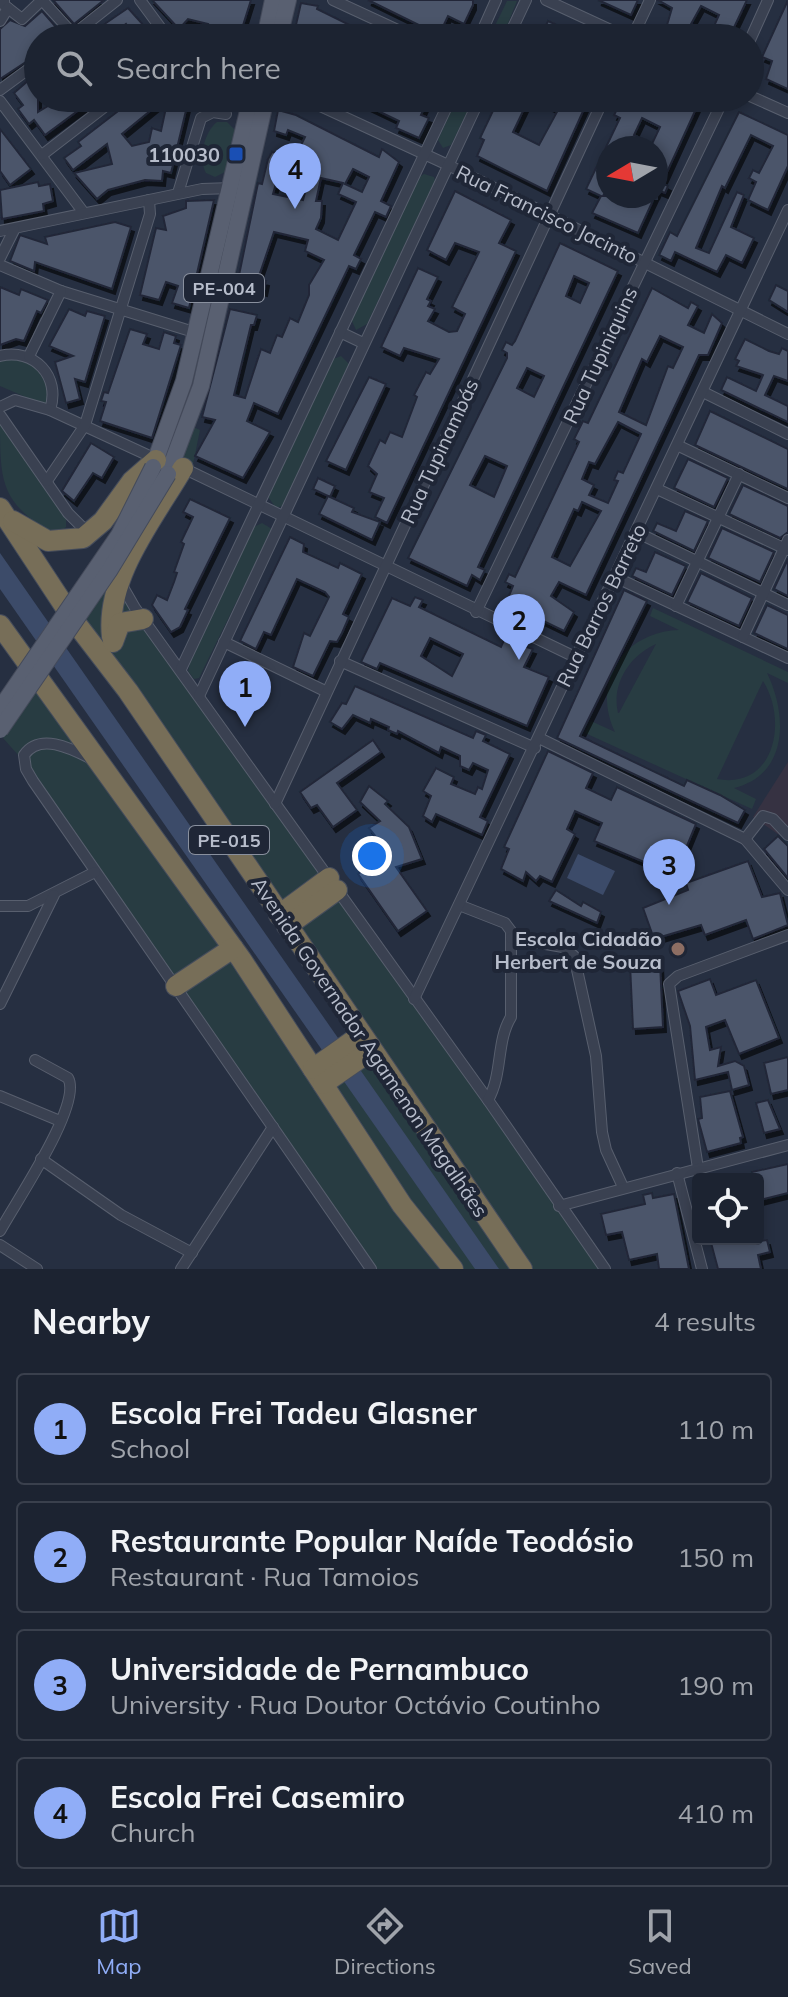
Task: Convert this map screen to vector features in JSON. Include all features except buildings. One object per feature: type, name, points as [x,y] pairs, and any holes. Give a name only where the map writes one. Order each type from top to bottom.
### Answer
[{"type":"highway","points":[[2,511],[37,537],[58,542],[89,534],[115,507],[132,481],[167,467]]},
{"type":"highway","points":[[128,691],[112,637],[110,611],[119,580],[167,467]]},
{"type":"highway","name":"Avenida Governador Agamenon Magalhães","points":[[2,511],[68,613],[128,691],[283,920],[362,1046],[454,1166],[522,1269]]},
{"type":"highway","points":[[112,637],[120,623],[143,619]]},
{"type":"highway","name":"PE-015","points":[[0,625],[321,1074],[402,1205],[448,1268]]},
{"type":"highway","points":[[283,920],[333,884]]},
{"type":"highway","points":[[180,991],[237,954]]},
{"type":"highway","points":[[321,1074],[362,1046]]},
{"type":"highway","points":[[454,1166],[536,1269]]},
{"type":"main road","points":[[268,24],[273,0]]},
{"type":"main road","points":[[282,24],[288,0]]},
{"type":"main road","name":"PE-004","points":[[0,730],[109,571],[167,467],[201,386],[239,190],[249,112]]},
{"type":"main road","name":"PE-004","points":[[0,709],[167,467],[178,402],[262,112]]},
{"type":"street","points":[[0,21],[6,4],[24,19],[42,0],[62,24]]},
{"type":"street","points":[[87,24],[117,0]]},
{"type":"street","points":[[140,0],[158,24]]},
{"type":"street","points":[[333,0],[385,24]]},
{"type":"street","points":[[485,24],[496,0]]},
{"type":"street","points":[[515,24],[526,0]]},
{"type":"street","points":[[546,0],[599,24]]},
{"type":"street","points":[[637,24],[650,0]]},
{"type":"street","points":[[757,24],[768,0]]},
{"type":"street","points":[[0,90],[24,72]]},
{"type":"street","points":[[0,101],[84,213]]},
{"type":"street","points":[[764,102],[788,113]]},
{"type":"street","points":[[42,155],[98,112]]},
{"type":"street","points":[[178,193],[201,118],[213,112],[226,114]]},
{"type":"street","name":"Rua Francisco Jacinto","points":[[334,112],[448,165],[788,334]]},
{"type":"street","points":[[181,669],[444,112]]},
{"type":"street","points":[[199,696],[281,515],[473,112]]},
{"type":"street","name":"Rua Tupinambás","points":[[275,804],[325,691],[597,112]]},
{"type":"street","name":"Rua Tupiniquins","points":[[476,612],[717,112]]},
{"type":"street","points":[[0,231],[178,193],[239,190]]},
{"type":"street","points":[[47,481],[85,425],[150,214],[149,200]]},
{"type":"street","name":"Rua Barros Barreto","points":[[414,999],[575,657],[679,446],[739,310],[788,210]]},
{"type":"street","points":[[0,258],[14,230]]},
{"type":"street","points":[[0,265],[61,291],[197,333]]},
{"type":"street","points":[[29,356],[61,291]]},
{"type":"street","points":[[340,332],[363,343]]},
{"type":"street","points":[[0,356],[29,356],[50,377],[54,393],[50,410]]},
{"type":"street","points":[[703,392],[788,434]]},
{"type":"street","points":[[0,407],[15,400],[85,425],[167,467],[257,503],[476,612],[575,657]]},
{"type":"street","points":[[0,415],[68,513],[89,534]]},
{"type":"street","points":[[679,446],[788,498]]},
{"type":"street","points":[[676,606],[739,474]]},
{"type":"street","points":[[657,489],[787,546],[743,637]]},
{"type":"street","points":[[58,542],[69,528],[68,513]]},
{"type":"street","points":[[636,532],[788,605]]},
{"type":"street","points":[[615,577],[788,658]]},
{"type":"street","points":[[119,580],[143,619],[488,1100],[605,1269]]},
{"type":"street","points":[[224,642],[325,691]]},
{"type":"street","points":[[340,661],[537,743],[741,836],[788,890]]},
{"type":"street","points":[[102,765],[49,743],[33,745],[24,755],[26,769],[95,872],[371,1269]]},
{"type":"street","points":[[741,836],[763,816],[773,819],[788,835]]},
{"type":"street","points":[[0,906],[19,908],[54,895],[95,872]]},
{"type":"street","points":[[0,1004],[54,895]]},
{"type":"street","points":[[459,905],[505,923],[511,938],[511,1017],[504,1029],[497,1083],[488,1100]]},
{"type":"street","points":[[698,1168],[669,984],[678,976],[788,935]]},
{"type":"street","points":[[511,938],[563,947],[574,956],[596,1056],[604,1141],[623,1187]]},
{"type":"street","points":[[0,1231],[41,1159],[72,1092],[70,1082],[35,1060]]},
{"type":"street","points":[[0,1096],[60,1121]]},
{"type":"street","points":[[181,1269],[273,1127]]},
{"type":"street","points":[[559,1206],[788,1145]]},
{"type":"street","points":[[41,1159],[121,1215],[192,1253]]},
{"type":"street","points":[[677,1173],[702,1269]]},
{"type":"street","points":[[0,1245],[37,1269]]},
{"type":"shaded area","points":[[507,1],[517,1],[508,24],[496,24]]},
{"type":"shaded area","points":[[451,112],[467,112],[451,145],[443,148],[438,140]]},
{"type":"shaded area","points":[[217,122],[227,122],[236,131],[229,170],[215,177],[206,173],[203,153],[209,132]]},
{"type":"shaded area","points":[[424,174],[434,177],[435,181],[367,324],[356,330],[351,319],[419,177]]},
{"type":"shaded area","points":[[341,356],[349,364],[282,506],[276,508],[266,494],[331,360]]},
{"type":"shaded area","points":[[0,359],[29,361],[49,376],[49,407],[0,386]]},
{"type":"shaded area","points":[[0,420],[66,515],[66,527],[56,536],[24,513],[7,489],[1,460]]},
{"type":"shaded area","points":[[189,425],[200,430],[191,474],[127,575],[129,593],[329,878],[279,915],[75,622]]},
{"type":"shaded area","points":[[262,523],[272,529],[199,678],[194,679],[188,671],[190,663],[252,528]]},
{"type":"shaded area","points":[[653,608],[788,672],[788,683],[767,673],[774,690],[780,725],[774,757],[765,771],[752,781],[734,788],[756,799],[752,809],[585,733],[591,721],[615,732],[607,695],[617,663],[628,650],[659,633],[679,630],[650,616]],"holes":[[[656,644],[619,713],[618,713],[620,681],[638,655]],[[763,681],[775,714],[771,749],[764,763],[752,774],[737,780],[717,779]]]},
{"type":"shaded area","points":[[38,680],[323,1083],[372,1050],[287,926],[337,890],[605,1269],[376,1269],[95,868],[34,773],[3,738]]},
{"type":"shaded area","points":[[788,762],[788,841],[753,817]]},
{"type":"water","points":[[0,553],[499,1269],[475,1269],[0,589]]},
{"type":"water","points":[[578,854],[615,871],[603,895],[567,878]]},
{"type":"place","name":"110030","points":[[236,154]]},
{"type":"place","name":"Escola Frei Casemiro","points":[[295,209]]},
{"type":"place","name":"Restaurante Popular Naíde Teodósio","points":[[519,660]]},
{"type":"place","name":"Escola Frei Tadeu Glasner","points":[[245,727]]},
{"type":"place","name":"Universidade de Pernambuco","points":[[669,905]]},
{"type":"place","name":"Escola Cidadão Herbert de Souza","points":[[678,949]]}]
